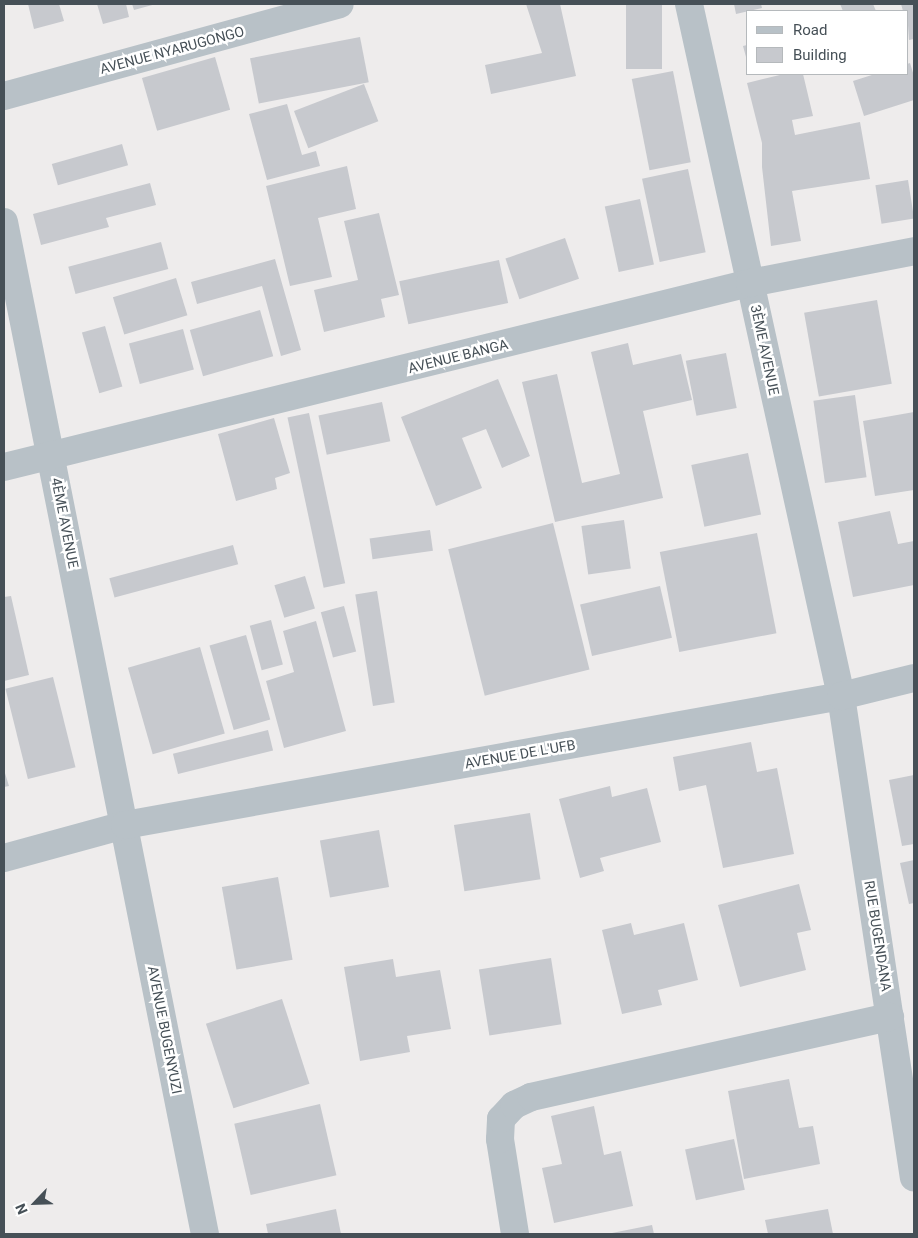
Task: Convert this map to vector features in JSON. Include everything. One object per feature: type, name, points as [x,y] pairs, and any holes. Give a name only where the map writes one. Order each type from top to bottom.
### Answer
[{"type":"street","name":"AVENUE NYARUGONGO","points":[[4,96],[340,4]]},
{"type":"street","name":"3ÈME AVENUE","points":[[689,4],[841,696]]},
{"type":"street","name":"4ÈME AVENUE","points":[[4,222],[125,826]]},
{"type":"street","name":"AVENUE BANGA","points":[[4,467],[52,457],[750,283],[914,251]]},
{"type":"street","name":"AVENUE DE L'UFB","points":[[4,858],[125,826],[841,696],[914,678]]},
{"type":"street","name":"RUE BUGENDANA","points":[[841,696],[914,1177]]},
{"type":"street","name":"AVENUE BUGENYUZI","points":[[125,826],[205,1234]]},
{"type":"street","points":[[515,1234],[500,1139],[502,1119],[514,1105],[531,1097],[890,1017]]},
{"type":"building","points":[[28,4],[59,4],[64,21],[34,29]]},
{"type":"building","points":[[97,4],[126,4],[129,17],[103,24]]},
{"type":"building","points":[[132,4],[156,4],[134,10]]},
{"type":"building","points":[[526,4],[560,4],[576,76],[491,94],[485,65],[542,53]]},
{"type":"building","points":[[626,4],[662,4],[662,69],[626,69]]},
{"type":"building","points":[[734,4],[761,4],[762,8],[746,10],[746,12],[736,14]]},
{"type":"building","points":[[840,4],[873,4],[876,10],[843,10]]},
{"type":"building","points":[[901,4],[914,4],[914,39],[909,40],[908,10],[903,10]]},
{"type":"building","points":[[360,37],[369,82],[259,104],[250,58]]},
{"type":"building","points":[[746,45],[746,57],[743,46]]},
{"type":"building","points":[[215,57],[230,110],[157,131],[142,78]]},
{"type":"building","points":[[910,63],[914,76],[914,100],[864,116],[853,81],[872,75],[908,75],[908,64]]},
{"type":"building","points":[[673,71],[691,162],[650,170],[632,79]]},
{"type":"building","points":[[780,75],[803,75],[813,116],[792,120],[795,135],[860,122],[870,179],[792,191],[801,241],[771,246],[762,167],[762,143],[747,83]]},
{"type":"building","points":[[364,84],[378,121],[308,148],[294,111]]},
{"type":"building","points":[[287,104],[302,155],[316,151],[320,166],[267,180],[249,114]]},
{"type":"building","points":[[122,144],[128,165],[58,185],[52,164]]},
{"type":"building","points":[[347,166],[356,209],[318,218],[332,277],[290,286],[266,186]]},
{"type":"building","points":[[688,169],[706,252],[660,262],[642,179]]},
{"type":"building","points":[[908,180],[914,219],[882,224],[875,185]]},
{"type":"building","points":[[150,183],[156,205],[106,218],[109,227],[41,245],[33,214]]},
{"type":"building","points":[[640,199],[654,265],[619,272],[605,206]]},
{"type":"building","points":[[379,213],[399,295],[381,299],[385,317],[324,332],[314,290],[358,280],[344,221]]},
{"type":"building","points":[[565,238],[579,279],[519,299],[505,259]]},
{"type":"building","points":[[161,242],[168,269],[76,294],[68,267]]},
{"type":"building","points":[[275,259],[301,350],[281,356],[262,286],[197,304],[191,282]]},
{"type":"building","points":[[499,260],[508,303],[408,324],[399,281]]},
{"type":"building","points":[[176,278],[187,315],[124,335],[113,297]]},
{"type":"building","points":[[877,300],[892,384],[819,397],[804,313]]},
{"type":"building","points":[[260,310],[273,356],[203,376],[190,330]]},
{"type":"building","points":[[105,326],[122,387],[99,393],[82,333]]},
{"type":"building","points":[[183,329],[194,370],[140,384],[129,343]]},
{"type":"building","points":[[628,343],[633,365],[681,354],[692,400],[643,411],[663,498],[555,522],[522,382],[557,374],[582,483],[620,474],[591,352]]},
{"type":"building","points":[[726,353],[737,408],[696,416],[686,361]]},
{"type":"building","points":[[498,379],[530,456],[502,468],[486,429],[462,438],[482,488],[436,506],[401,417]]},
{"type":"building","points":[[855,395],[867,477],[825,483],[813,401]]},
{"type":"building","points":[[382,402],[390,441],[327,455],[318,416]]},
{"type":"building","points":[[914,412],[914,490],[875,496],[863,421]]},
{"type":"building","points":[[309,413],[345,583],[324,588],[287,418]]},
{"type":"building","points":[[274,418],[290,473],[275,478],[277,489],[236,501],[218,434]]},
{"type":"building","points":[[748,453],[761,515],[704,527],[691,465]]},
{"type":"building","points":[[890,511],[898,544],[914,541],[914,585],[853,597],[838,522]]},
{"type":"building","points":[[624,520],[631,569],[588,575],[581,526]]},
{"type":"building","points":[[553,523],[590,670],[485,696],[448,549]]},
{"type":"building","points":[[430,530],[433,551],[373,559],[370,538]]},
{"type":"building","points":[[757,533],[776,633],[679,652],[660,552]]},
{"type":"building","points":[[233,545],[238,564],[115,597],[109,578]]},
{"type":"building","points":[[305,576],[315,609],[284,618],[274,585]]},
{"type":"building","points":[[660,586],[672,638],[592,656],[580,604]]},
{"type":"building","points":[[377,591],[395,703],[373,706],[355,594]]},
{"type":"building","points":[[11,596],[29,675],[4,681],[4,597]]},
{"type":"building","points":[[344,606],[356,651],[333,658],[321,612]]},
{"type":"building","points":[[271,620],[283,664],[262,670],[250,626]]},
{"type":"building","points":[[316,621],[346,731],[284,748],[266,681],[294,672],[283,631]]},
{"type":"building","points":[[246,635],[270,720],[234,730],[209,645]]},
{"type":"building","points":[[200,647],[225,734],[153,754],[128,668]]},
{"type":"building","points":[[53,677],[75,767],[28,779],[5,689]]},
{"type":"building","points":[[268,730],[273,750],[178,774],[173,754]]},
{"type":"building","points":[[751,742],[757,772],[777,768],[794,854],[723,868],[706,785],[679,791],[673,757]]},
{"type":"building","points":[[4,770],[9,786],[4,787]]},
{"type":"building","points":[[914,775],[914,844],[902,846],[889,780]]},
{"type":"building","points":[[610,786],[612,797],[647,788],[661,842],[600,858],[604,871],[580,878],[559,799]]},
{"type":"building","points":[[530,813],[540,879],[464,891],[454,825]]},
{"type":"building","points":[[379,830],[389,887],[330,898],[320,840]]},
{"type":"building","points":[[914,860],[914,903],[909,904],[900,863]]},
{"type":"building","points":[[278,877],[293,960],[236,970],[222,887]]},
{"type":"building","points":[[799,884],[811,930],[797,933],[806,970],[740,987],[718,905]]},
{"type":"building","points":[[631,923],[634,935],[684,923],[698,980],[658,990],[662,1005],[622,1014],[602,930]]},
{"type":"building","points":[[551,958],[561,1024],[489,1036],[479,969]]},
{"type":"building","points":[[393,959],[396,977],[440,970],[451,1029],[407,1036],[410,1052],[360,1061],[344,967]]},
{"type":"building","points":[[282,999],[310,1084],[233,1108],[206,1024]]},
{"type":"building","points":[[789,1079],[799,1128],[813,1126],[820,1164],[744,1179],[728,1091]]},
{"type":"building","points":[[320,1104],[336,1175],[251,1195],[234,1124]]},
{"type":"building","points":[[594,1106],[604,1155],[621,1151],[633,1206],[554,1223],[542,1168],[562,1164],[551,1116]]},
{"type":"building","points":[[734,1139],[745,1190],[696,1200],[685,1149]]},
{"type":"building","points":[[336,1209],[341,1234],[268,1234],[266,1224]]},
{"type":"building","points":[[828,1209],[833,1234],[768,1234],[765,1220]]},
{"type":"building","points":[[652,1225],[654,1234],[612,1233]]}]
